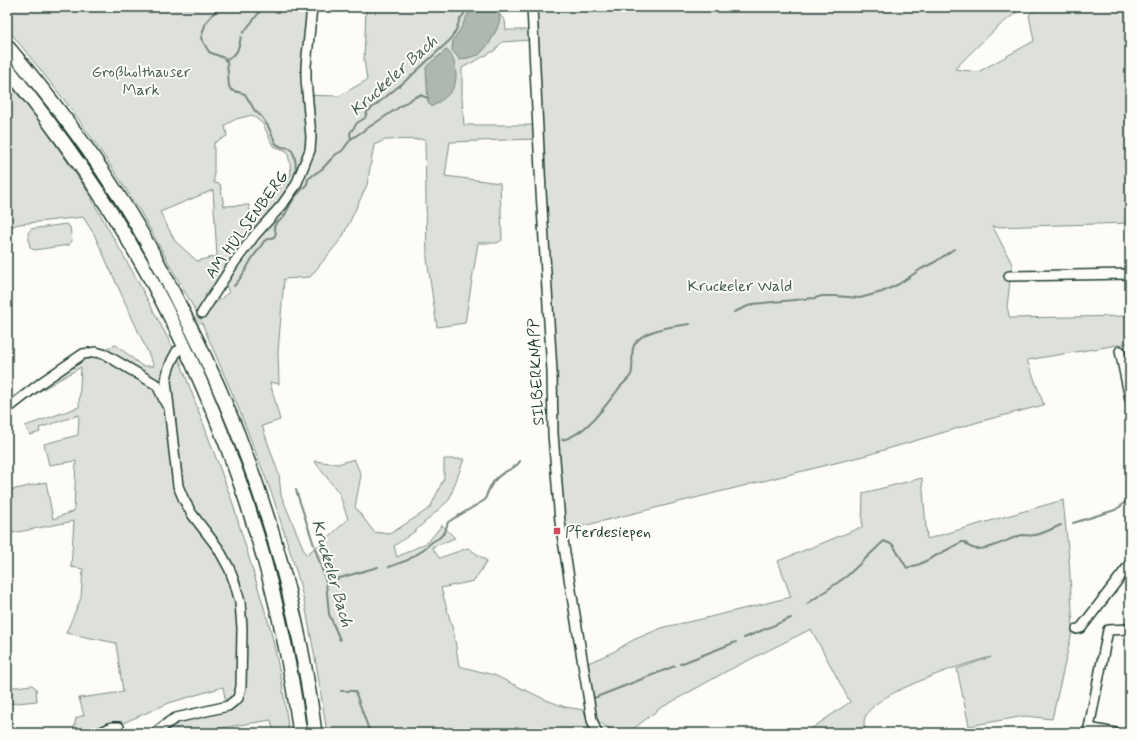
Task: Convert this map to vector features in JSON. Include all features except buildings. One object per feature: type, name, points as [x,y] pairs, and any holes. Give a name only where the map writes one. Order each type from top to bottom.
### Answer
[{"type":"highway","points":[[7,46],[65,118],[113,187],[163,272],[199,342],[237,431],[252,471],[273,537],[297,628],[306,671],[315,733]]},
{"type":"highway","points":[[7,68],[56,131],[92,183],[125,236],[152,282],[197,374],[235,468],[262,550],[283,636],[300,733]]},
{"type":"street","name":"AM HÜLSENBERG","points":[[202,313],[234,263],[255,235],[282,205],[296,185],[310,150],[311,137],[306,66],[312,7]]},
{"type":"street","name":"SILBERKNAPP","points":[[532,7],[541,198],[552,371],[553,434],[560,522],[592,720],[596,733]]},
{"type":"street","points":[[1009,276],[1130,274]]},
{"type":"street","points":[[155,733],[176,718],[228,706],[238,698],[241,691],[242,628],[240,602],[235,584],[229,568],[218,548],[184,500],[178,486],[166,381],[170,363],[177,351]]},
{"type":"street","points":[[1120,351],[1129,384],[1130,399]]},
{"type":"street","points":[[7,409],[42,382],[83,354],[96,352],[106,355],[156,385],[170,412]]},
{"type":"street","points":[[1079,628],[1130,564]]},
{"type":"street","points":[[1115,733],[1089,731],[1108,630],[1130,629]]},
{"type":"street","points":[[99,733],[112,727],[119,727],[121,733]]},
{"type":"green space","name":"Großholthauser Mark","points":[[7,7],[308,7],[301,64],[302,95],[339,96],[367,80],[364,60],[366,7],[493,7],[505,20],[506,30],[528,30],[530,40],[502,42],[494,51],[462,68],[464,125],[533,125],[535,139],[450,142],[445,176],[500,183],[502,240],[497,243],[478,243],[465,323],[437,327],[427,259],[425,139],[385,140],[374,145],[367,185],[342,238],[310,277],[284,279],[278,352],[279,384],[270,382],[280,420],[262,426],[279,475],[281,495],[306,555],[348,519],[339,493],[314,461],[338,464],[354,459],[361,475],[355,507],[374,532],[390,534],[430,508],[444,478],[444,459],[464,459],[449,500],[414,532],[394,546],[397,557],[428,542],[442,525],[455,538],[432,547],[439,558],[468,548],[487,561],[474,581],[441,588],[454,634],[459,666],[494,675],[546,700],[565,707],[584,710],[590,733],[327,733],[317,669],[298,577],[273,497],[238,407],[201,321],[141,213],[111,166],[69,106],[7,28]],"holes":[[[252,115],[263,124],[273,146],[287,151],[291,175],[251,222],[249,205],[224,206],[220,184],[214,183],[214,143],[227,136],[225,125],[236,119]],[[213,190],[217,256],[197,261],[175,241],[160,212]],[[221,276],[229,292],[211,307],[205,295]]]},
{"type":"green space","name":"Kruckeler Wald","points":[[534,7],[1024,7],[979,44],[955,69],[978,72],[1034,41],[1029,15],[1039,7],[1130,7],[1130,223],[994,227],[992,225],[1012,264],[1007,307],[1010,318],[1130,316],[1130,343],[1027,360],[1044,405],[982,421],[867,455],[568,531],[562,525]]},
{"type":"green space","points":[[7,80],[43,126],[86,189],[180,361],[232,501],[271,631],[282,683],[289,733],[274,733],[271,720],[191,733],[158,733],[170,723],[227,710],[223,687],[169,703],[123,723],[126,733],[73,733],[76,718],[84,715],[79,698],[123,692],[116,643],[66,633],[81,598],[83,569],[71,567],[74,521],[13,533],[7,491],[46,482],[53,519],[74,511],[76,461],[49,465],[44,444],[78,435],[79,415],[39,428],[40,432],[30,435],[25,426],[79,407],[81,367],[40,391],[7,414],[7,405],[82,356],[116,345],[142,366],[154,366],[94,234],[83,217],[19,224],[7,228]]},
{"type":"green space","points":[[66,224],[70,227],[72,241],[69,245],[34,250],[30,247],[28,233],[31,229]]},
{"type":"green space","points":[[922,478],[927,539],[1063,500],[1069,559],[1073,628],[1052,719],[1025,716],[969,726],[957,669],[991,657],[937,674],[906,687],[883,699],[869,711],[865,718],[864,725],[867,733],[805,733],[850,702],[811,629],[727,671],[659,709],[628,733],[613,733],[612,730],[596,720],[586,664],[613,652],[633,640],[664,627],[791,597],[778,561],[862,527],[863,493]]},
{"type":"green space","points":[[32,685],[36,688],[37,701],[7,704],[7,688]]},
{"type":"shaded area","points":[[478,8],[499,12],[500,19],[497,29],[489,44],[479,55],[460,60],[452,50],[453,40],[470,10]]},
{"type":"shaded area","points":[[446,50],[451,54],[455,63],[455,85],[445,98],[431,106],[428,102],[426,68]]},
{"type":"waterway","points":[[219,7],[206,22],[201,38],[209,52],[224,58],[227,62],[229,86],[231,90],[245,94],[255,111],[261,116],[268,126],[276,144],[282,147],[290,148],[296,162],[295,178]]},
{"type":"waterway","points":[[243,33],[263,7]]},
{"type":"waterway","name":"Kruckeler Bach","points":[[234,286],[264,241],[274,237],[276,233],[274,227],[276,223],[283,218],[294,198],[307,184],[308,179],[322,169],[335,155],[342,151],[351,139],[350,133],[357,123],[365,118],[367,112],[409,78],[450,40],[464,14],[466,7]]},
{"type":"waterway","points":[[225,60],[237,52],[241,37]]},
{"type":"waterway","points":[[351,139],[413,98],[420,95],[428,98]]},
{"type":"waterway","points":[[734,312],[753,304],[822,296],[860,298],[882,292],[899,284],[954,249]]},
{"type":"waterway","points":[[562,440],[580,432],[587,426],[602,411],[621,386],[630,377],[632,371],[632,352],[638,340],[648,333],[670,327],[690,324]]},
{"type":"waterway","points":[[389,567],[408,560],[439,538],[445,532],[448,522],[485,500],[490,488],[501,474],[515,466],[520,461]]},
{"type":"waterway","name":"Kruckeler Bach","points":[[296,490],[326,582],[329,614],[340,640]]},
{"type":"waterway","points":[[1073,523],[1115,510],[1130,497]]},
{"type":"waterway","points":[[807,604],[847,576],[884,541],[893,545],[907,568],[920,564],[962,542],[965,542],[970,547],[976,549],[984,548],[1022,535],[1041,533],[1061,525]]},
{"type":"waterway","points":[[326,582],[378,567]]},
{"type":"waterway","points":[[744,638],[791,618]]},
{"type":"waterway","points":[[680,664],[736,642]]},
{"type":"waterway","points":[[594,698],[675,666]]},
{"type":"waterway","name":"Kruckeler Bach","points":[[341,691],[355,691],[370,733]]},
{"type":"tunnel","points":[[180,347],[202,313]]},
{"type":"place","name":"Pferdesiepen","points":[[557,531]]}]
